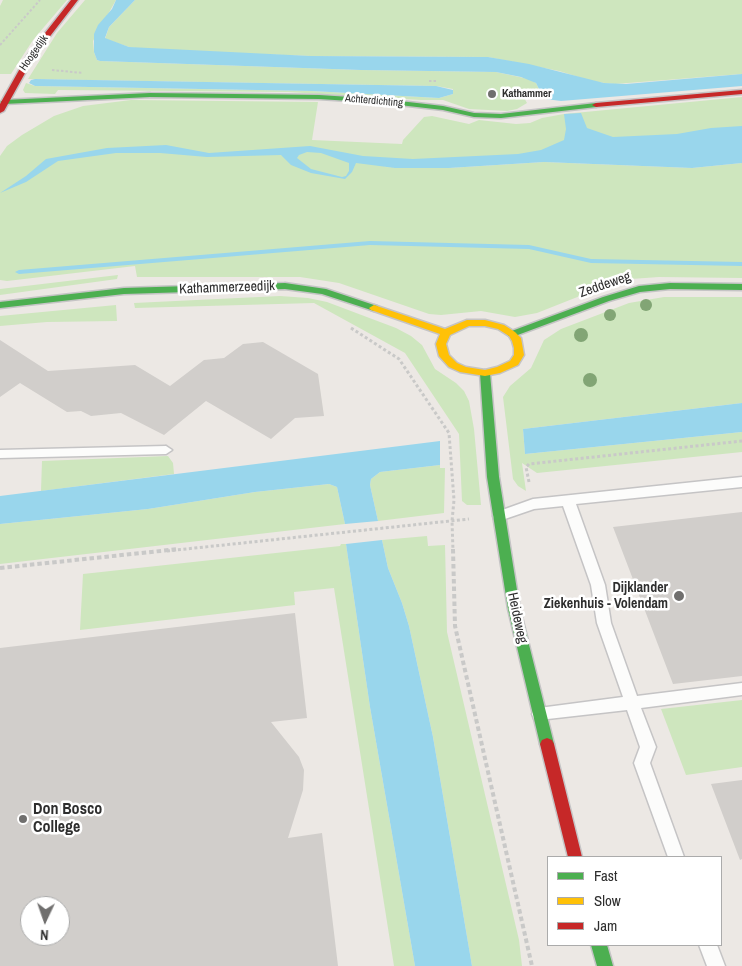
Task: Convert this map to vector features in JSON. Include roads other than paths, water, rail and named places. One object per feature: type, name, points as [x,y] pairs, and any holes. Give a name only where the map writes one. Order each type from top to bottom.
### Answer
[{"type":"street","name":"Hoogedijk","points":[[2,107],[32,56],[75,0]]},
{"type":"street","name":"Achterdichting","points":[[2,107],[150,95],[319,97],[391,102],[501,116],[568,107],[742,92]]},
{"type":"street","name":"Kathammerzeedijk","points":[[0,305],[124,291],[285,286],[323,291],[341,296],[446,333]]},
{"type":"street","name":"Zeddeweg","points":[[512,334],[639,288],[670,286],[742,287]]},
{"type":"street","points":[[485,323],[501,327],[512,334],[517,340],[519,348],[519,355],[514,363],[500,370],[485,373],[464,370],[453,365],[444,356],[441,344],[446,333],[467,324],[485,323]]},
{"type":"street","name":"Heideweg","points":[[485,373],[493,477],[514,608],[538,714],[575,856]]},
{"type":"street","points":[[599,946],[605,966]]},
{"type":"lane","points":[[0,454],[166,450]]},
{"type":"lane","points":[[499,516],[533,504],[742,482]]},
{"type":"lane","points":[[568,501],[598,585],[604,623],[648,747],[642,762],[676,856]]},
{"type":"lane","points":[[538,714],[742,689]]},
{"type":"lane","points":[[708,946],[716,966]]},
{"type":"water","points":[[116,0],[135,0],[109,27],[105,38],[129,47],[311,56],[488,57],[529,64],[604,83],[626,84],[742,74],[742,86],[561,101],[523,96],[524,91],[539,89],[536,83],[521,77],[496,72],[361,70],[100,61],[97,60],[94,52],[94,34],[98,25],[112,9]]},
{"type":"water","points":[[35,79],[436,86],[453,90],[453,94],[439,98],[312,91],[35,86],[29,83]]},
{"type":"water","points":[[581,113],[587,128],[613,137],[677,134],[711,128],[742,126],[742,163],[692,168],[544,162],[449,168],[395,168],[356,163],[352,172],[345,179],[311,173],[291,165],[281,155],[207,157],[160,153],[116,153],[58,161],[26,182],[0,193],[26,176],[46,159],[107,148],[166,145],[209,153],[310,146],[363,156],[413,159],[518,154],[541,150],[564,140],[566,129],[564,114]],"holes":[[[307,152],[321,153],[349,163],[349,171],[346,176],[342,177],[311,169],[297,158],[299,155]]]},
{"type":"water","points":[[742,403],[742,432],[525,454],[523,429]]},
{"type":"water","points":[[440,441],[440,465],[380,472],[371,479],[370,485],[378,521],[345,524],[337,487],[329,484],[255,492],[148,509],[0,524],[0,496]]},
{"type":"water","points":[[382,540],[388,568],[409,626],[433,737],[472,966],[415,966],[370,707],[346,544]]},
{"type":"waterway","points":[[19,272],[370,243],[529,247],[591,261],[742,264]]},
{"type":"place","name":"Kathammer","points":[[492,94]]},
{"type":"place","name":"Dijklander Ziekenhuis - Volendam","points":[[679,596]]},
{"type":"place","name":"Don Bosco College","points":[[23,819]]}]
